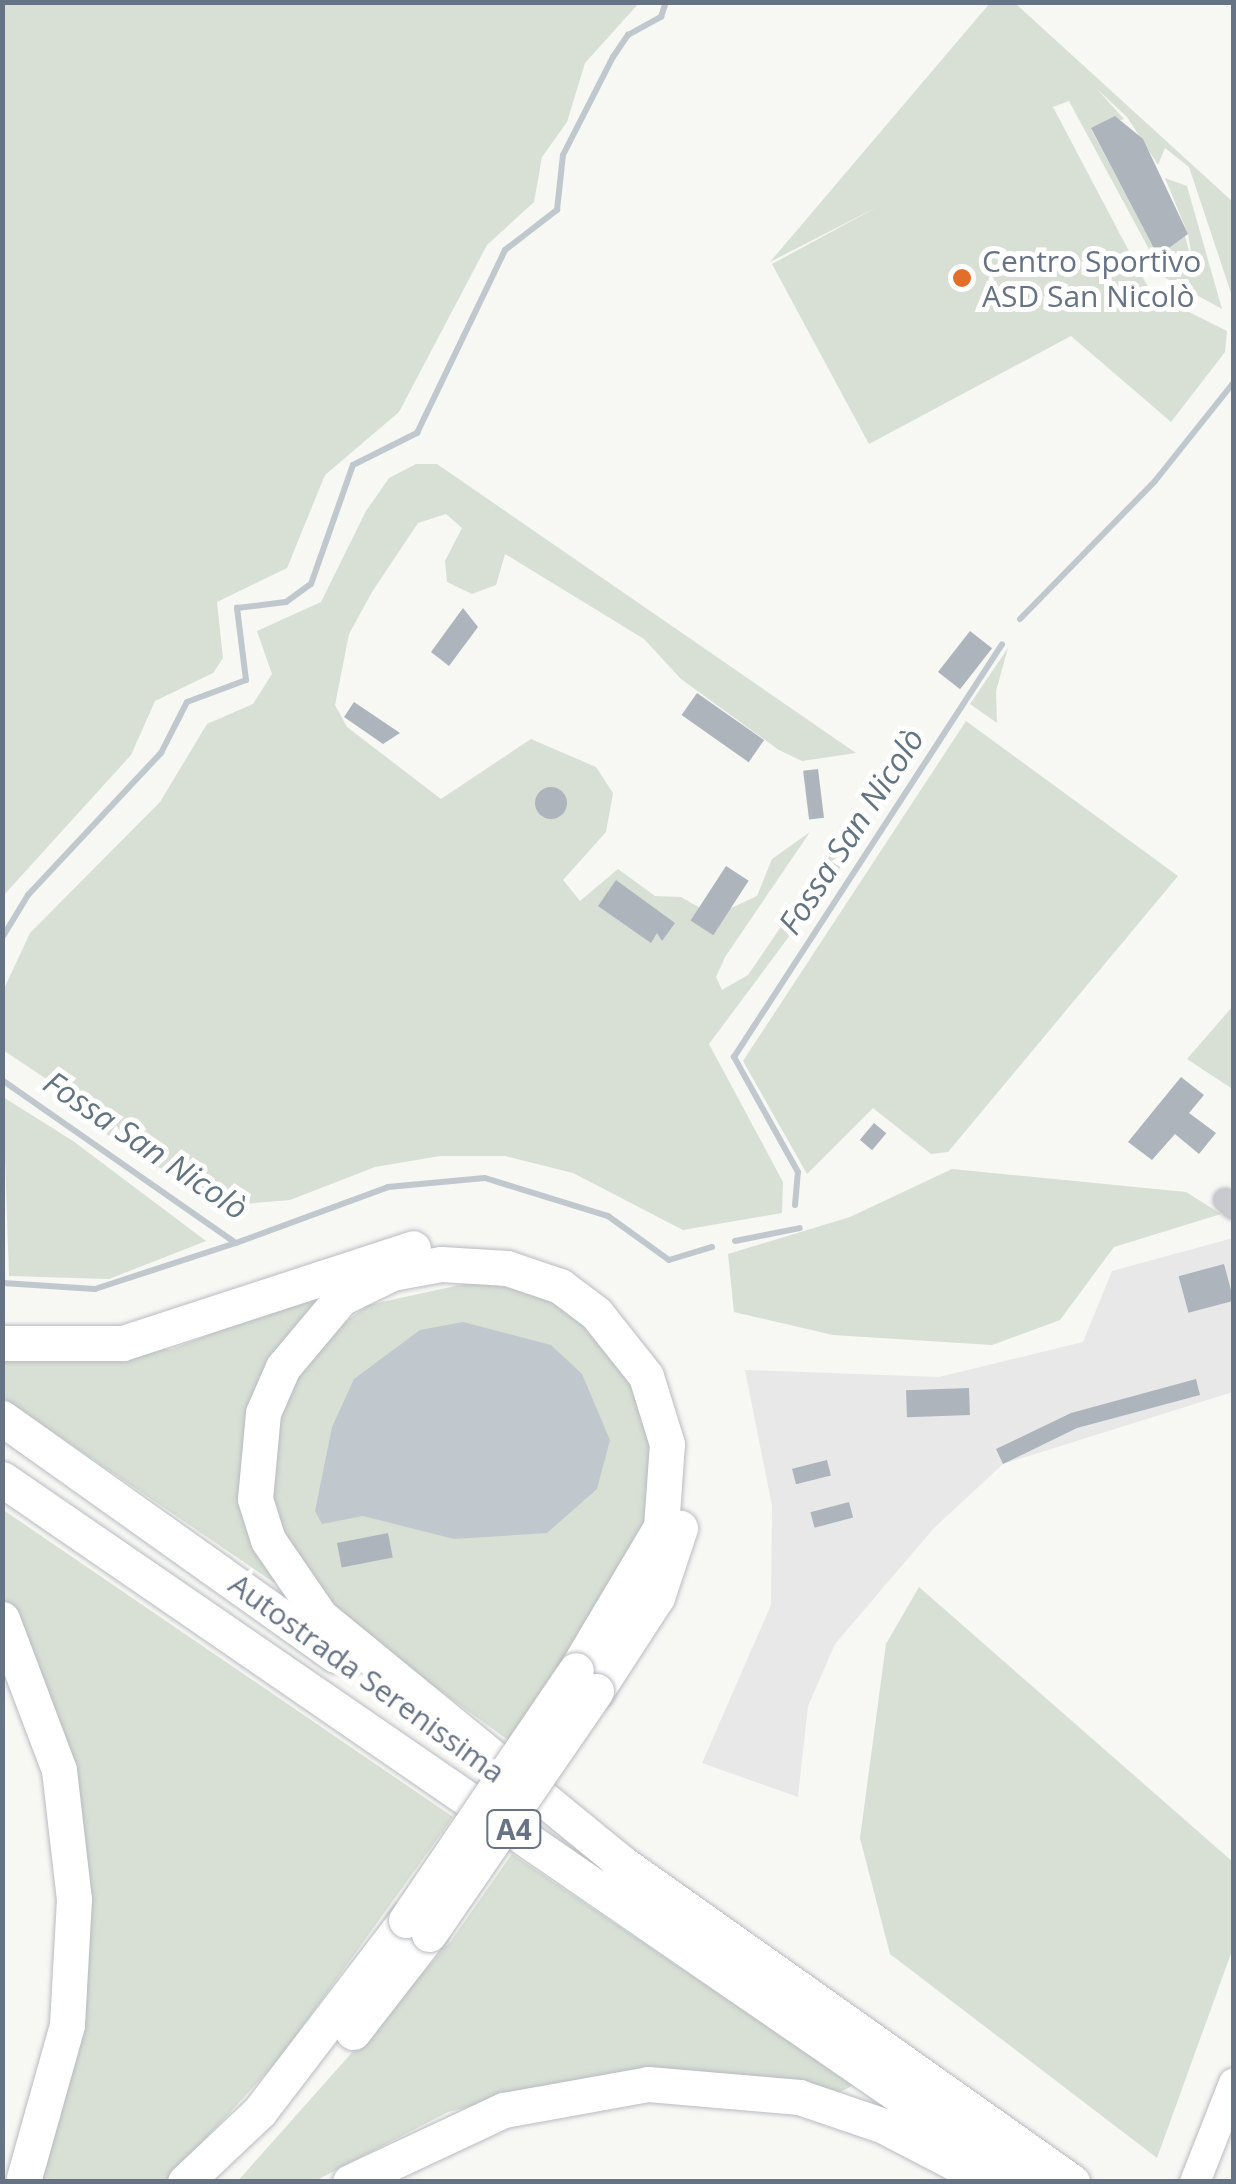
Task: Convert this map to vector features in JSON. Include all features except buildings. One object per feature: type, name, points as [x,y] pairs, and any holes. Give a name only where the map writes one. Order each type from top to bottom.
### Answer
[{"type":"highway","points":[[2,1343],[123,1343],[408,1248],[499,1248],[594,1287],[639,1326],[679,1406],[688,1497],[657,1597],[586,1680],[310,2084],[211,2182]]},
{"type":"highway","points":[[586,1680],[660,1527],[667,1444],[646,1376],[596,1313],[560,1286],[507,1268],[441,1264],[392,1273],[341,1298],[283,1366],[263,1413],[256,1499],[268,1540],[320,1616],[632,1870]]},
{"type":"highway","name":"Autostrada Serenissima","points":[[2,1418],[1072,2182]]},
{"type":"highway","name":"Autostrada Serenissima","points":[[2,1479],[1024,2182]]},
{"type":"highway","points":[[2,1619],[59,1770],[74,1900],[68,2025],[23,2182]]},
{"type":"highway","points":[[185,2182],[260,2112],[418,1927]]},
{"type":"highway","points":[[350,2182],[504,2110],[648,2084],[799,2097],[884,2126],[989,2182]]},
{"type":"main road","points":[[1195,2182],[1234,2083]]},
{"type":"shaded area","points":[[3,2],[639,3],[585,63],[567,122],[542,157],[534,202],[487,245],[399,412],[325,475],[287,568],[217,602],[223,658],[213,673],[155,701],[131,755],[3,896]]},
{"type":"shaded area","points":[[990,3],[1015,3],[1233,202],[1233,299],[1189,167],[1165,148],[1158,165],[1127,117],[1096,88],[1124,119],[1091,129],[1158,255],[1185,236],[1194,270],[1188,234],[1165,178],[1187,186],[1222,309],[1164,277],[1069,101],[1053,107],[1151,293],[1227,331],[1225,352],[1171,422],[1071,336],[869,444],[772,264],[879,206],[770,262]]},
{"type":"shaded area","points":[[416,464],[437,464],[856,753],[802,761],[779,750],[681,679],[644,639],[505,554],[496,585],[472,594],[447,582],[445,561],[462,528],[446,514],[418,523],[372,592],[349,634],[335,705],[347,727],[441,799],[531,739],[596,767],[613,793],[606,832],[563,880],[580,901],[618,869],[655,896],[681,897],[714,916],[757,896],[772,859],[810,832],[725,957],[716,977],[722,990],[748,975],[835,848],[846,860],[709,1044],[783,1182],[782,1213],[683,1230],[573,1173],[505,1156],[440,1156],[375,1167],[290,1200],[220,1206],[95,1127],[81,1102],[3,1050],[2,993],[30,933],[160,802],[207,724],[253,704],[272,674],[257,631],[321,602],[366,511],[389,478]]},
{"type":"shaded area","points":[[1008,648],[996,691],[997,723],[970,704]]},
{"type":"shaded area","points":[[966,721],[1178,876],[948,1152],[931,1154],[873,1108],[807,1174],[743,1061]]},
{"type":"shaded area","points":[[1233,1006],[1234,1084],[1231,1088],[1187,1059]]},
{"type":"shaded area","points":[[3,1097],[73,1141],[206,1241],[109,1279],[9,1276]]},
{"type":"shaded area","points":[[952,1169],[1186,1192],[1221,1214],[1114,1247],[1060,1320],[992,1345],[833,1335],[734,1312],[728,1254],[850,1217]]},
{"type":"shaded area","points":[[1233,1238],[1233,1392],[1003,1464],[934,1528],[835,1644],[808,1706],[798,1797],[702,1763],[771,1605],[772,1506],[745,1370],[939,1377],[1083,1342],[1112,1271]]},
{"type":"shaded area","points":[[376,1270],[297,1333],[252,1529],[276,1584],[3,1398],[3,1357],[172,1349]]},
{"type":"shaded area","points":[[478,1281],[539,1295],[603,1333],[632,1377],[653,1447],[642,1540],[508,1740],[316,1601],[289,1562],[271,1503],[269,1456],[286,1394],[321,1340],[368,1305]]},
{"type":"shaded area","points":[[463,1322],[551,1345],[582,1374],[610,1440],[597,1489],[547,1533],[454,1539],[363,1516],[322,1524],[315,1511],[332,1427],[354,1379],[420,1330]]},
{"type":"shaded area","points":[[2,1509],[453,1817],[280,2058],[167,2181],[30,2181],[72,2033],[28,1648],[3,1599]]},
{"type":"shaded area","points":[[919,1587],[1233,1862],[1233,1948],[1157,2158],[890,1954],[860,1838],[886,1644]]},
{"type":"shaded area","points":[[512,1854],[854,2085],[838,2093],[574,2081],[448,2112],[315,2181],[237,2182],[451,1941]]},
{"type":"waterway","points":[[2,938],[28,895],[161,753],[187,702],[246,680],[237,608],[286,602],[311,584],[353,465],[417,433],[505,250],[557,210],[563,155],[613,57],[628,35],[661,17],[666,2]]},
{"type":"waterway","name":"Fossa San Nicolò","points":[[1020,619],[1155,481],[1234,382]]},
{"type":"waterway","name":"Fossa San Nicolò","points":[[795,1205],[798,1172],[734,1057],[1002,644]]},
{"type":"waterway","name":"Fossa San Nicolò","points":[[2,1080],[236,1243],[388,1187],[485,1178],[608,1216],[669,1260],[712,1247]]},
{"type":"waterway","name":"Fossa San Nicolò","points":[[735,1241],[800,1228]]},
{"type":"waterway","points":[[3,1283],[95,1289],[236,1243]]},
{"type":"place","name":"Centro Sportivo ASD San Nicolò","points":[[962,278]]}]
